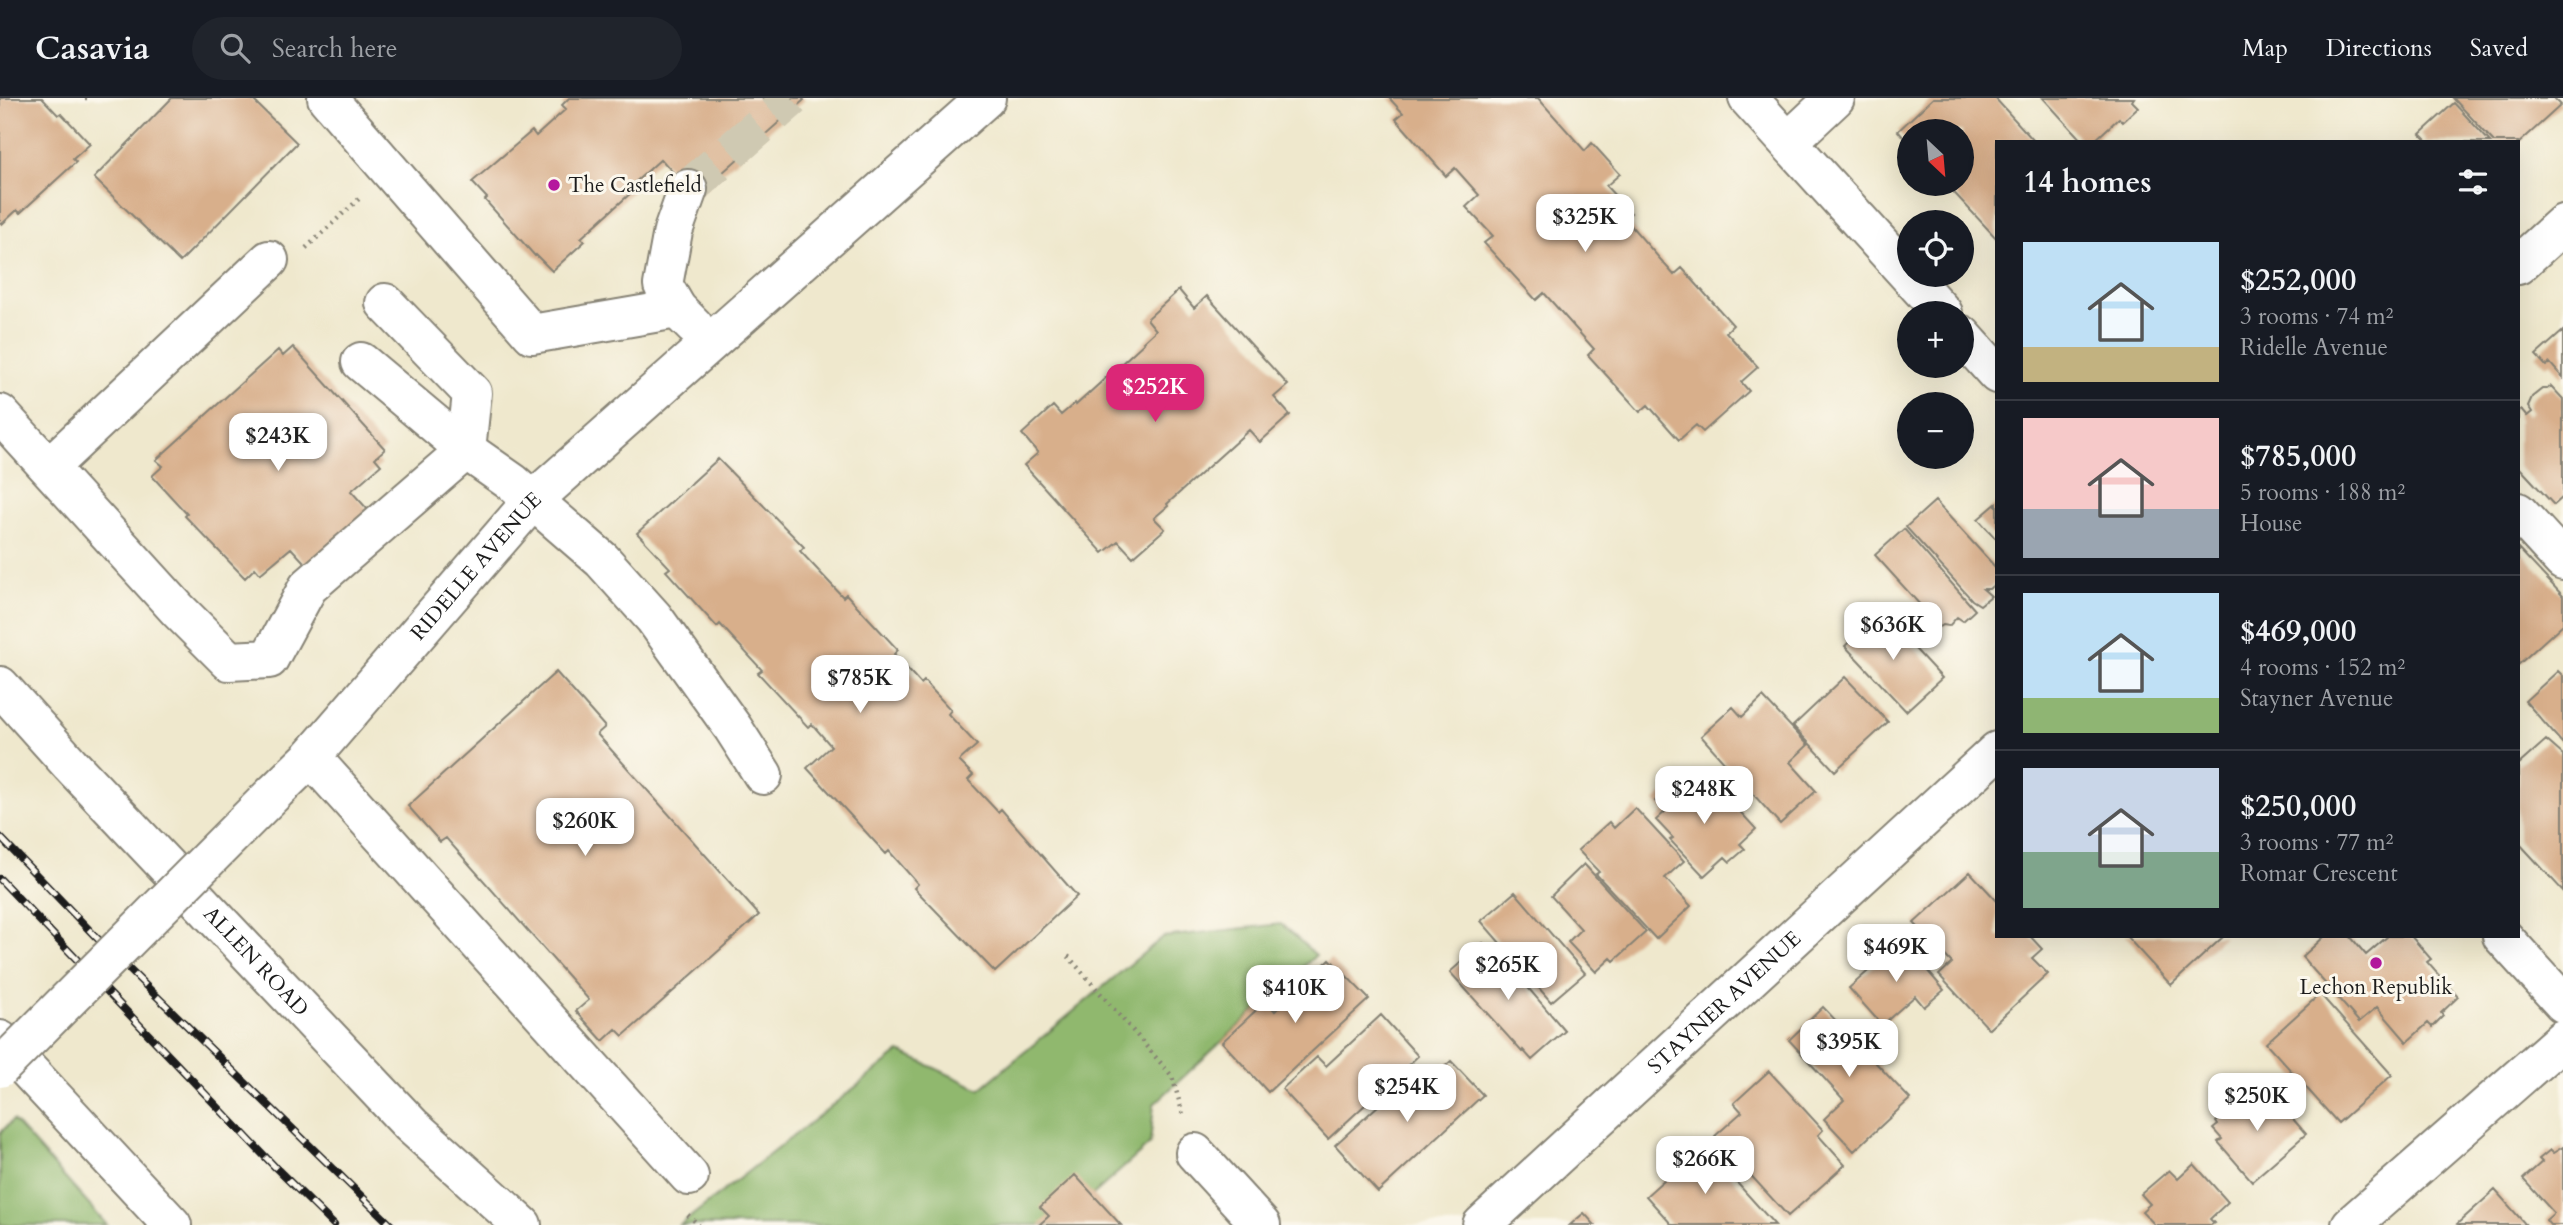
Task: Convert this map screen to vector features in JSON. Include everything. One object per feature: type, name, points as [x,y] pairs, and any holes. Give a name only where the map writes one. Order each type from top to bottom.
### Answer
[{"type":"main road","points":[[327,98],[532,334],[677,309]]},
{"type":"main road","points":[[1748,98],[1931,301]]},
{"type":"main road","points":[[1789,141],[1835,98]]},
{"type":"main road","name":"RIDELLE AVENUE","points":[[0,1068],[311,757],[532,501],[710,342],[962,104]]},
{"type":"main road","points":[[688,189],[673,231],[663,285],[677,309],[710,342]]},
{"type":"main road","points":[[2520,263],[2563,224]]},
{"type":"main road","points":[[49,467],[286,255]]},
{"type":"main road","points":[[0,414],[178,610],[229,661],[269,659],[308,587],[466,450],[472,393],[385,303]]},
{"type":"main road","points":[[1974,348],[1995,372]]},
{"type":"main road","points":[[361,362],[466,450],[513,483],[602,560],[654,618],[733,728],[763,775]]},
{"type":"main road","points":[[2520,514],[2563,561]]},
{"type":"main road","name":"ALLEN ROAD","points":[[0,686],[79,774],[411,1125],[522,1225]]},
{"type":"main road","name":"STAYNER AVENUE","points":[[1482,1225],[1995,753]]},
{"type":"main road","points":[[311,757],[689,1176]]},
{"type":"main road","points":[[2504,938],[2563,1003]]},
{"type":"main road","points":[[2351,1225],[2563,1039]]},
{"type":"main road","points":[[0,1040],[172,1225]]},
{"type":"main road","points":[[1195,1153],[1261,1225]]},
{"type":"path","points":[[286,255],[390,170]]},
{"type":"path","points":[[1068,956],[1172,1076],[1195,1153]]},
{"type":"green space","points":[[1281,924],[1316,955],[1154,1104],[1150,1144],[1059,1225],[680,1225],[900,1052],[980,1089],[1163,937]]},
{"type":"green space","points":[[13,1120],[107,1225],[0,1225],[0,1133]]},
{"type":"building","points":[[0,98],[42,98],[58,115],[61,113],[90,144],[73,159],[76,162],[20,213],[17,210],[2,224],[0,222]]},
{"type":"building","points":[[172,98],[251,98],[297,143],[180,262],[94,178]]},
{"type":"building","name":"The Castlefield","points":[[569,98],[804,100],[695,197],[661,159],[630,187],[633,191],[581,238],[585,241],[552,271],[535,256],[472,182],[532,131],[536,136],[566,109],[562,105]]},
{"type":"building","points":[[1389,98],[1538,98],[1585,151],[1592,143],[1620,174],[1606,186],[1631,213],[1625,219],[1674,275],[1682,268],[1733,325],[1726,332],[1758,367],[1741,382],[1749,391],[1703,432],[1696,425],[1679,440],[1648,405],[1640,412],[1588,355],[1594,349],[1544,293],[1536,300],[1484,243],[1493,236],[1466,207],[1479,195],[1455,168],[1446,176],[1396,119],[1403,113]]},
{"type":"building","points":[[1933,98],[1995,98],[2033,140],[1995,140],[1995,237],[1974,214],[1974,210],[1970,210],[1957,196],[1974,196],[1974,119],[1911,119]]},
{"type":"building","points":[[2043,98],[2134,98],[2132,101],[2138,107],[2122,122],[2119,118],[2095,140],[2081,140]]},
{"type":"building","points":[[2453,98],[2554,98],[2561,105],[2520,142],[2520,140],[2492,140]]},
{"type":"building","points":[[2454,103],[2488,140],[2426,140],[2420,134]]},
{"type":"building","points":[[1179,290],[1194,308],[1207,296],[1288,385],[1274,397],[1290,415],[1260,442],[1249,430],[1167,504],[1154,518],[1165,529],[1133,557],[1118,541],[1103,553],[1024,465],[1038,453],[1022,434],[1053,406],[1061,415],[1075,403],[1076,405],[1144,343],[1156,330],[1147,319]]},
{"type":"building","points":[[2563,331],[2563,378],[2550,363],[2546,366],[2536,355]]},
{"type":"building","points":[[293,347],[385,449],[375,458],[381,465],[351,491],[388,532],[327,587],[291,548],[260,574],[255,568],[245,578],[185,516],[187,514],[152,476],[163,466],[156,460],[278,350],[283,356]]},
{"type":"building","points":[[2551,386],[2563,399],[2563,497],[2554,505],[2520,468],[2520,410],[2527,416],[2532,412],[2528,406],[2532,397],[2542,389]]},
{"type":"building","points":[[718,459],[804,547],[800,551],[843,597],[846,594],[898,650],[894,654],[921,684],[924,681],[951,710],[948,714],[977,745],[959,761],[973,775],[968,780],[998,812],[1001,809],[1077,896],[995,972],[914,888],[918,884],[889,851],[886,854],[807,768],[831,746],[812,724],[808,727],[758,673],[762,670],[720,624],[717,627],[666,571],[670,568],[637,533]]},
{"type":"building","points":[[1935,501],[1995,567],[1995,584],[1989,589],[1983,589],[1991,596],[1980,605],[1972,600],[1906,527]]},
{"type":"building","points":[[1995,505],[1995,538],[1978,519]]},
{"type":"building","points":[[1904,529],[1975,610],[1963,621],[1957,617],[1949,626],[1940,627],[1875,555]]},
{"type":"building","points":[[2520,550],[2563,596],[2563,624],[2520,663]]},
{"type":"building","points":[[1881,612],[1942,678],[1906,711],[1845,646]]},
{"type":"building","points":[[2558,671],[2563,676],[2563,744],[2525,701]]},
{"type":"building","points":[[556,672],[605,727],[597,734],[759,915],[623,1036],[616,1029],[603,1041],[576,1011],[589,1000],[446,838],[440,842],[408,806]]},
{"type":"building","points":[[1845,677],[1888,722],[1835,771],[1793,726]]},
{"type":"building","points":[[1763,697],[1808,745],[1790,762],[1816,791],[1780,824],[1701,736],[1733,707],[1742,717]]},
{"type":"building","points":[[2546,740],[2563,755],[2563,891],[2520,844],[2520,763]]},
{"type":"building","points":[[1704,779],[1719,796],[1723,793],[1756,829],[1740,844],[1745,849],[1730,862],[1725,857],[1704,876],[1670,840],[1673,838],[1656,820],[1665,812],[1655,801],[1670,788],[1687,795]]},
{"type":"building","points":[[1635,808],[1684,861],[1665,878],[1691,906],[1656,939],[1596,874],[1599,872],[1578,850],[1609,822],[1614,828]]},
{"type":"building","points":[[1584,864],[1646,932],[1614,961],[1611,958],[1596,972],[1568,942],[1581,929],[1551,896]]},
{"type":"building","points":[[1970,872],[1995,899],[1995,938],[2032,938],[2042,949],[2032,958],[2048,974],[1989,1029],[1939,975],[1952,963],[1914,923]]},
{"type":"building","points":[[1515,892],[1585,973],[1551,1002],[1481,921]]},
{"type":"building","points":[[2128,938],[2222,938],[2171,985]]},
{"type":"building","points":[[2323,938],[2352,938],[2366,955],[2386,938],[2413,938],[2431,959],[2427,962],[2458,997],[2441,1013],[2443,1016],[2432,1027],[2428,1023],[2407,1042],[2377,1007],[2359,1022],[2302,957]]},
{"type":"building","points":[[1902,941],[1944,990],[1924,1007],[1915,996],[1882,1025],[1849,988]]},
{"type":"building","points":[[1483,943],[1515,979],[1518,976],[1565,1031],[1532,1060],[1450,972]]},
{"type":"building","points":[[1330,959],[1369,999],[1268,1092],[1222,1042],[1266,1001],[1275,1011]]},
{"type":"building","points":[[2320,994],[2392,1075],[2338,1123],[2266,1043]]},
{"type":"building","points":[[1823,1007],[1910,1099],[1854,1151],[1824,1119],[1844,1100],[1789,1040]]},
{"type":"building","points":[[1381,1015],[1418,1056],[1328,1139],[1282,1089],[1317,1057],[1326,1066]]},
{"type":"building","points":[[1451,1061],[1483,1095],[1378,1192],[1335,1145],[1414,1073],[1425,1085]]},
{"type":"building","points":[[1769,1071],[1823,1130],[1818,1135],[1845,1165],[1788,1216],[1715,1136],[1742,1112],[1734,1103]]},
{"type":"building","points":[[2252,1090],[2263,1103],[2272,1095],[2306,1134],[2252,1181],[2218,1142],[2222,1139],[2213,1129],[2218,1125],[2216,1122]]},
{"type":"building","points":[[1703,1145],[1775,1225],[1672,1225],[1646,1196]]},
{"type":"building","points":[[2563,1147],[2563,1225],[2550,1225],[2546,1220],[2554,1213],[2523,1179],[2542,1162],[2539,1159],[2550,1150],[2553,1153]]},
{"type":"building","points":[[2194,1164],[2228,1202],[2210,1219],[2214,1223],[2211,1225],[2155,1225],[2142,1211],[2150,1204],[2141,1194],[2169,1170],[2178,1179]]},
{"type":"building","points":[[1075,1175],[1121,1225],[1039,1225],[1049,1216],[1040,1207]]},
{"type":"building","points":[[2495,1190],[2526,1225],[2457,1224]]},
{"type":"building","points":[[1584,1213],[1595,1225],[1570,1225]]},
{"type":"tunnel","points":[[688,189],[792,98]]},
{"type":"railway","points":[[0,837],[96,937],[391,1225]]},
{"type":"railway","points":[[0,879],[276,1168],[334,1225]]},
{"type":"place","name":"The Castlefield","points":[[554,185]]},
{"type":"place","name":"Lechon Republik","points":[[2376,963]]}]
